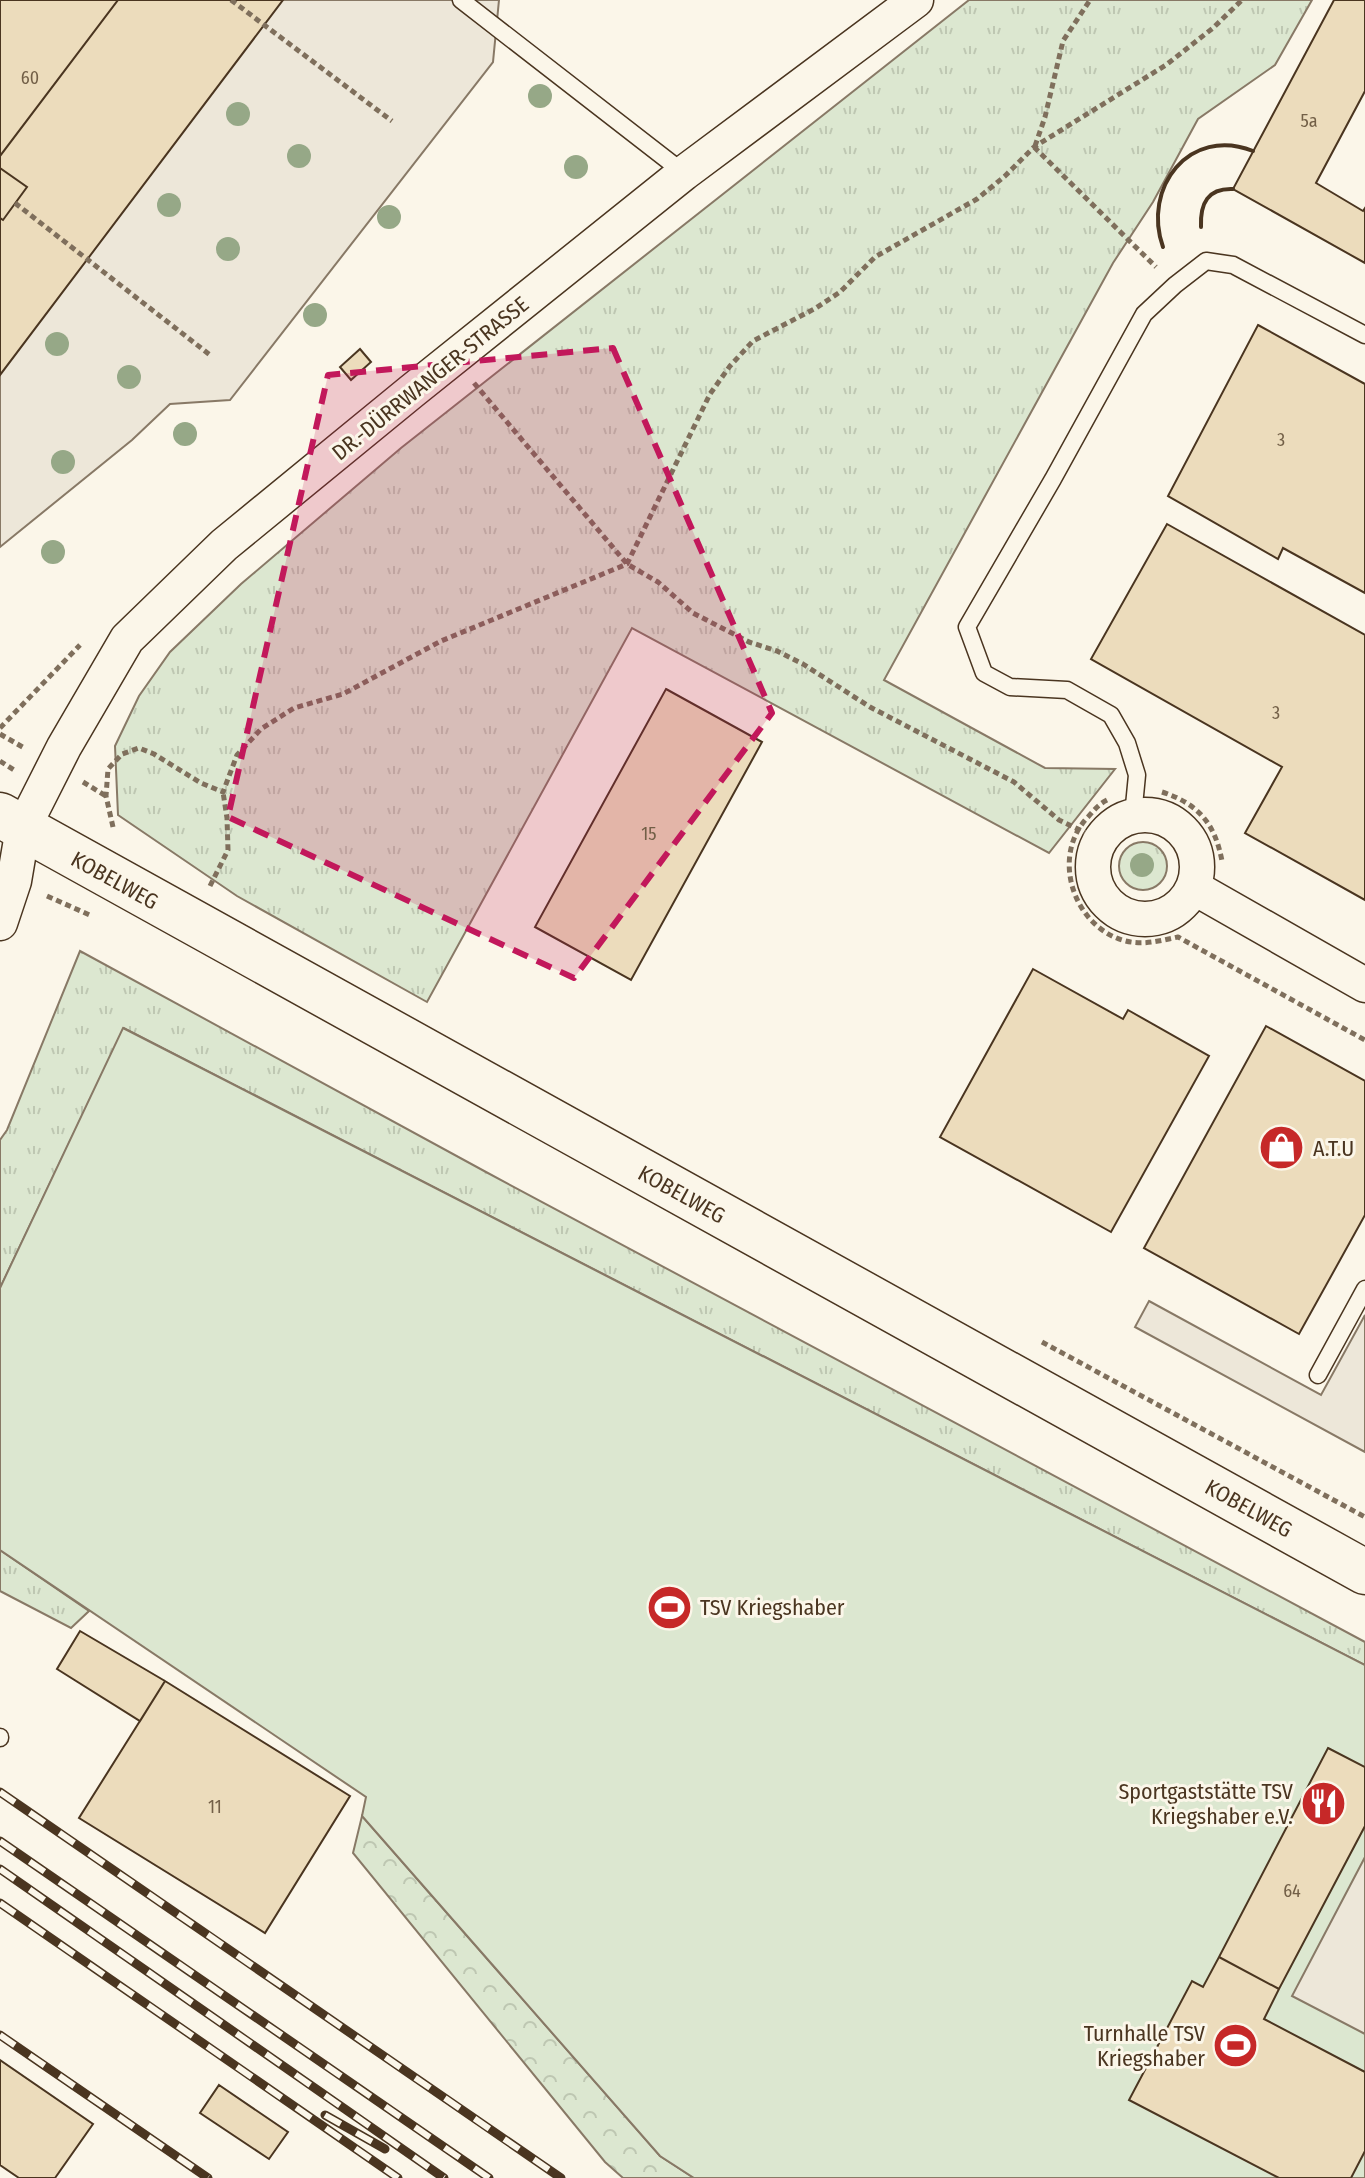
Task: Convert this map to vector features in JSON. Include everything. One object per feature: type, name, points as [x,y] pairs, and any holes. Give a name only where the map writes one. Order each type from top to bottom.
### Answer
[{"type":"main road","name":"KOBELWEG","points":[[12,822],[1365,1572]]},
{"type":"street","name":"DR.-DÜRRWANGER-STRASSE","points":[[0,923],[14,881],[12,822],[64,747],[127,639],[224,545],[453,358],[684,173],[916,0]]},
{"type":"street","points":[[1152,815],[1170,821],[1185,833],[1195,850],[1197,869],[1193,887],[1183,904],[1167,914],[1148,919],[1129,917],[1112,907],[1100,893],[1093,875],[1094,855],[1086,845],[1115,824],[1133,816],[1152,815]]},
{"type":"street","points":[[1193,887],[1365,985]]},
{"type":"lane","points":[[461,0],[684,173]]},
{"type":"lane","points":[[1133,816],[1137,775],[1127,743],[1111,715],[1067,690],[1010,687],[984,673],[967,627],[1144,314],[1206,261],[1233,265],[1365,335]]},
{"type":"lane","points":[[1318,1375],[1365,1289]]},
{"type":"path","points":[[231,0],[392,121]]},
{"type":"path","points":[[1034,147],[1045,117],[1063,41],[1090,0]]},
{"type":"path","points":[[208,890],[228,850],[223,792],[237,755],[261,729],[294,708],[343,694],[441,641],[627,564],[710,394],[753,341],[816,308],[840,292],[875,257],[977,199],[1034,147],[1166,65],[1213,28],[1242,0]]},
{"type":"path","points":[[1034,147],[1175,285]]},
{"type":"path","points":[[15,203],[210,355]]},
{"type":"path","points":[[453,358],[627,564],[658,582],[693,613],[749,642],[803,664],[870,707],[1014,782],[1059,820],[1086,845],[1069,878],[1078,905],[1097,926],[1122,940],[1150,943],[1178,937],[1365,1040]]},
{"type":"path","points":[[113,827],[106,796],[108,769],[122,754],[139,748],[223,792]]},
{"type":"highlighted area","points":[[613,348],[772,713],[574,978],[228,817],[328,375]]},
{"type":"green space","points":[[969,0],[1312,0],[1275,65],[1198,119],[1153,202],[1113,263],[884,680],[1045,768],[1115,769],[1049,853],[632,628],[427,1002],[237,896],[118,815],[115,746],[139,696],[170,652],[241,584],[401,448]]},
{"type":"green space","points":[[1143,842],[1160,849],[1167,866],[1160,883],[1143,890],[1126,883],[1119,866],[1126,849]]},
{"type":"green space","points":[[80,951],[1365,1642],[1365,1665],[124,1028],[0,1288],[0,1140],[7,1130]]},
{"type":"green space","name":"TSV Kriegshaber","points":[[123,1028],[1365,1665],[1365,2178],[694,2178],[660,2156],[362,1816],[366,1797],[0,1550],[0,1288]]},
{"type":"green space","points":[[0,1550],[89,1611],[71,1628],[0,1591]]},
{"type":"green space","points":[[362,1816],[660,2156],[694,2178],[623,2178],[605,2162],[353,1853]]},
{"type":"shaded area","points":[[112,0],[499,0],[493,62],[230,400],[170,404],[132,440],[0,547],[0,150]]},
{"type":"shaded area","points":[[1149,1301],[1321,1395],[1365,1315],[1365,1452],[1135,1327]]},
{"type":"shaded area","points":[[1365,1857],[1365,2034],[1292,1996]]},
{"type":"building","points":[[0,0],[118,0],[0,156]]},
{"type":"building","points":[[118,0],[283,0],[0,375],[0,218],[3,220],[27,187],[0,168],[0,156]]},
{"type":"building","points":[[1334,0],[1365,0],[1365,91],[1316,183],[1363,211],[1365,208],[1365,263],[1233,189]]},
{"type":"building","points":[[0,168],[27,187],[3,220],[0,218]]},
{"type":"building","points":[[1258,325],[1365,384],[1365,593],[1283,548],[1278,559],[1168,496]]},
{"type":"building","points":[[360,349],[371,362],[351,380],[340,367]]},
{"type":"building","points":[[1167,524],[1365,635],[1365,900],[1245,833],[1282,767],[1091,659]]},
{"type":"building","points":[[666,689],[762,742],[631,980],[535,927]]},
{"type":"building","points":[[1033,969],[1123,1019],[1128,1010],[1209,1056],[1111,1232],[940,1137]]},
{"type":"building","name":"A.T.U","points":[[1266,1026],[1365,1081],[1365,1215],[1299,1334],[1144,1248]]},
{"type":"building","points":[[80,1631],[165,1681],[140,1721],[57,1669]]},
{"type":"building","points":[[165,1681],[350,1796],[265,1933],[79,1818]]},
{"type":"building","points":[[1328,1748],[1365,1767],[1365,1826],[1279,1989],[1219,1957]]},
{"type":"building","name":"Turnhalle TSV Kriegshaber","points":[[1219,1957],[1279,1989],[1264,2019],[1365,2072],[1365,2151],[1351,2178],[1279,2178],[1129,2100],[1192,1981],[1203,1987]]},
{"type":"building","points":[[0,2060],[93,2124],[55,2178],[19,2178],[0,2165]]},
{"type":"building","points":[[219,2085],[288,2132],[269,2159],[200,2113]]},
{"type":"railway","points":[[0,1792],[561,2178]]},
{"type":"railway","points":[[0,1841],[489,2178]]},
{"type":"railway","points":[[0,1869],[444,2178]]},
{"type":"railway","points":[[0,1903],[398,2178]]},
{"type":"railway","points":[[0,2035],[208,2178]]},
{"type":"railway","points":[[325,2115],[385,2149]]},
{"type":"wall","points":[[1163,247],[1158,225],[1159,204],[1165,184],[1176,168],[1191,155],[1209,147],[1230,146],[1253,151]]},
{"type":"wall","points":[[1201,227],[1207,199],[1217,191],[1233,189]]},
{"type":"place","name":"A.T.U","points":[[1282,1148]]},
{"type":"place","name":"TSV Kriegshaber","points":[[669,1607]]},
{"type":"place","name":"Sportgaststätte TSV Kriegshaber e.V.","points":[[1324,1804]]},
{"type":"place","name":"Turnhalle TSV Kriegshaber","points":[[1236,2046]]}]
